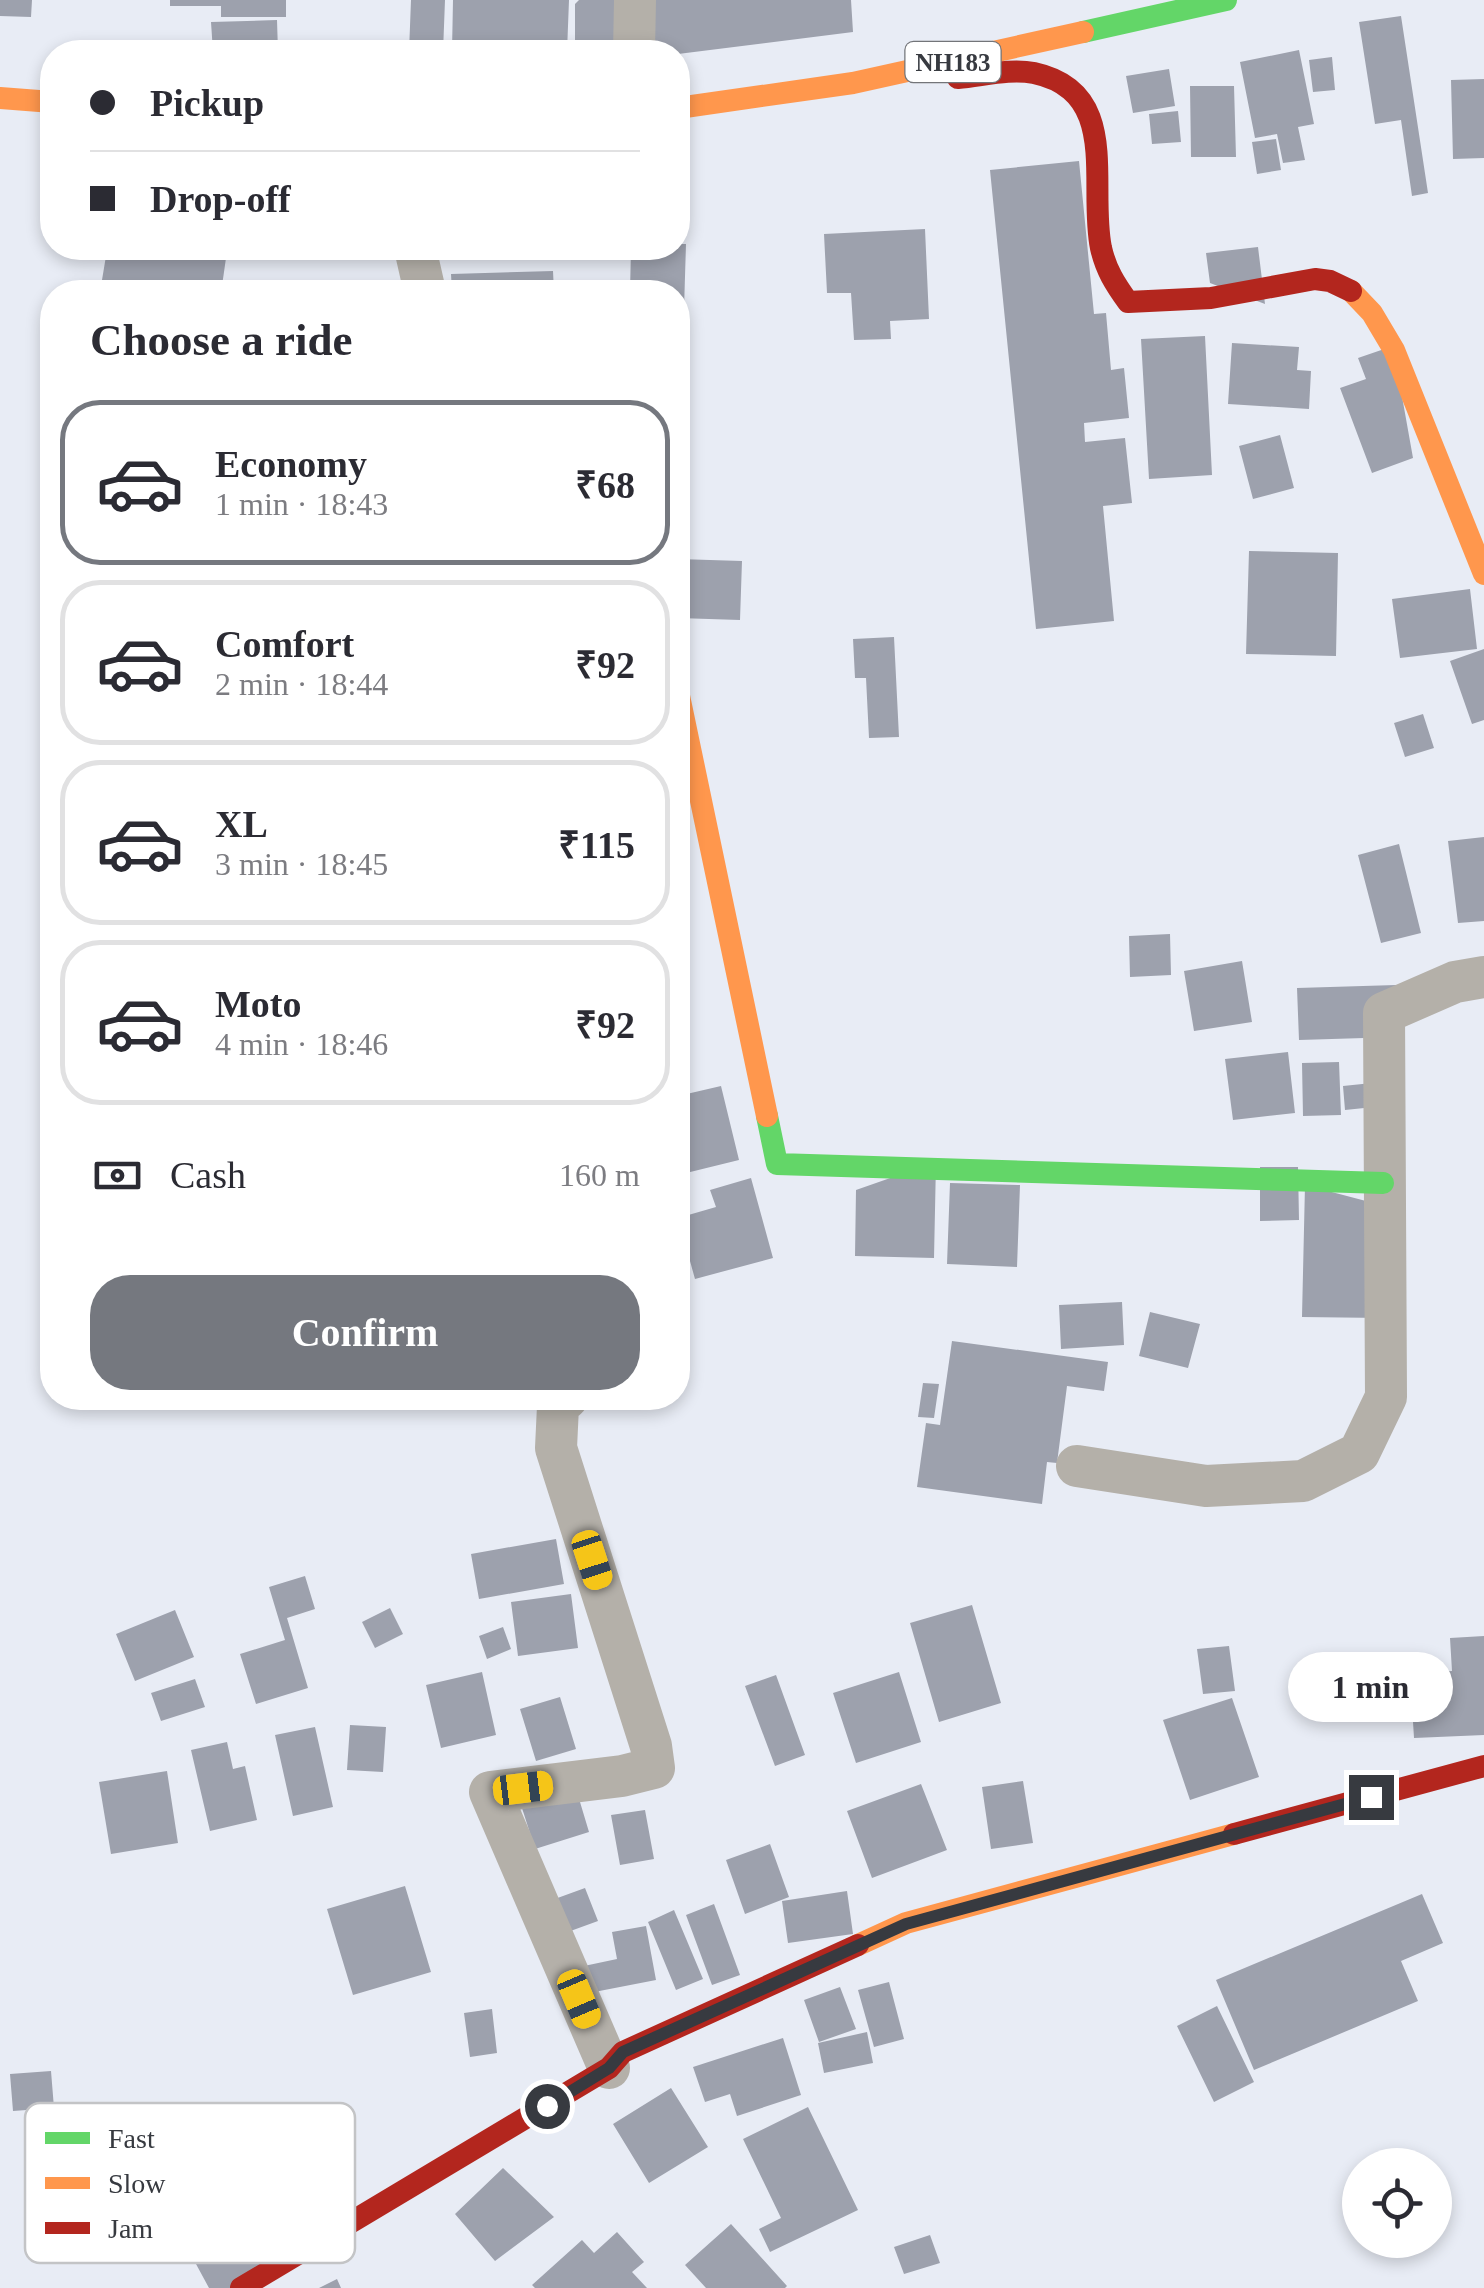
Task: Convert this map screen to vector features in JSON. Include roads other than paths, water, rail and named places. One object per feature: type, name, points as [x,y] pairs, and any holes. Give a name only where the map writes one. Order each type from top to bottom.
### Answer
[{"type":"main road","name":"NH183","points":[[690,107],[870,79],[1226,0]]},
{"type":"main road","points":[[870,79],[1034,72],[1061,79],[1082,96],[1093,119],[1098,162],[1098,242],[1112,289],[1128,302],[1211,298],[1315,278],[1330,278],[1359,296],[1375,314],[1394,350],[1484,574]]},
{"type":"main road","points":[[0,98],[40,101]]},
{"type":"main road","points":[[690,748],[777,1164],[1383,1183]]},
{"type":"main road","points":[[355,2220],[609,2068],[623,2052],[906,1924],[1484,1766]]},
{"type":"main road","points":[[241,2288],[283,2263]]},
{"type":"street","points":[[634,40],[635,0]]},
{"type":"street","points":[[1077,1466],[1206,1486],[1304,1481],[1359,1453],[1386,1398],[1384,1012],[1455,982],[1484,977]]},
{"type":"street","points":[[558,1410],[556,1448],[645,1728],[654,1768],[622,1776],[490,1792],[609,2068]]}]
